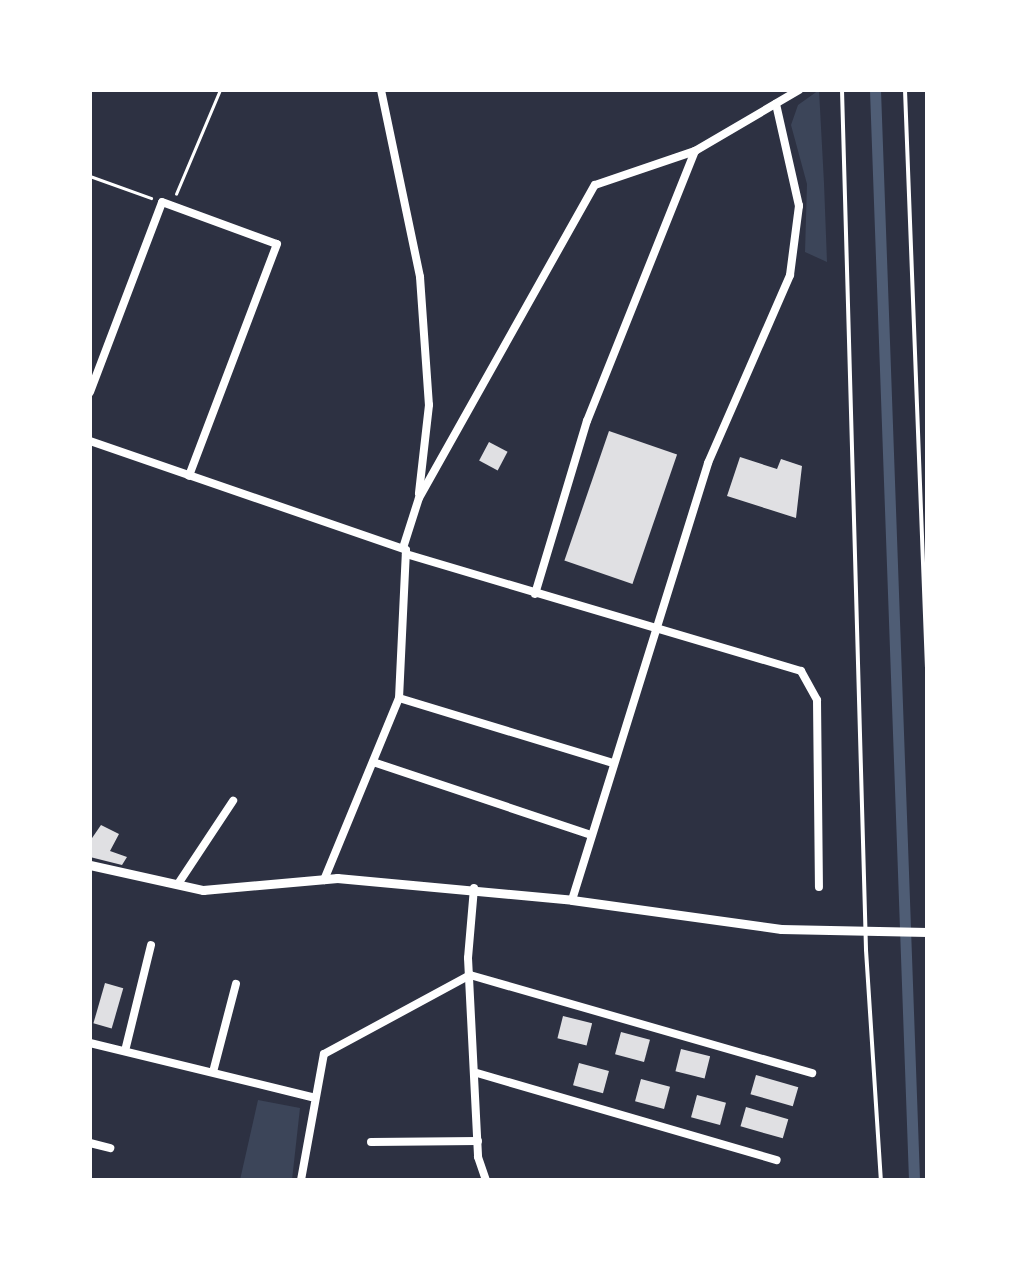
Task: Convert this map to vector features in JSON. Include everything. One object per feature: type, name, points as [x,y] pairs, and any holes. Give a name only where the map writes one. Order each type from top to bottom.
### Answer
[{"type":"street","points":[[324,880],[399,698],[406,660],[402,552],[418,498],[430,405],[420,277],[380,90]]},
{"type":"street","points":[[418,498],[596,185],[695,151],[798,90]]},
{"type":"street","points":[[572,900],[708,463],[793,262],[799,236],[796,177],[776,104]]},
{"type":"street","points":[[536,594],[587,421],[695,151]]},
{"type":"street","points":[[90,392],[167,204],[277,244],[189,476]]},
{"type":"street","points":[[90,441],[402,552],[536,594],[792,665],[808,678],[817,700],[819,887]]},
{"type":"street","points":[[399,698],[614,763]]},
{"type":"street","points":[[373,762],[591,835]]},
{"type":"street","points":[[178,884],[233,802]]},
{"type":"street","points":[[90,865],[204,890],[324,880],[474,888],[868,934],[927,932]]},
{"type":"street","points":[[474,888],[470,975],[478,1141],[486,1180]]},
{"type":"street","points":[[125,1051],[151,945]]},
{"type":"street","points":[[301,1180],[312,1097],[330,1046],[470,975],[812,1073]]},
{"type":"street","points":[[213,1072],[236,984]]},
{"type":"street","points":[[90,1042],[312,1097]]},
{"type":"street","points":[[477,1073],[777,1160]]},
{"type":"street","points":[[372,1142],[478,1141]]},
{"type":"street","points":[[90,1143],[110,1148]]},
{"type":"lane","points":[[842,90],[868,934],[880,1180]]},
{"type":"lane","points":[[905,90],[927,668]]},
{"type":"path","points":[[90,176],[167,204],[220,90]]},
{"type":"shaded area","points":[[819,90],[827,262],[805,252],[807,184],[791,125],[798,105]]},
{"type":"shaded area","points":[[258,1100],[300,1108],[292,1180],[240,1180]]},
{"type":"building","points":[[609,431],[677,454],[632,584],[564,561]]},
{"type":"building","points":[[489,442],[508,452],[498,470],[479,461]]},
{"type":"building","points":[[740,457],[777,469],[781,459],[802,466],[796,518],[727,496]]},
{"type":"building","points":[[101,825],[119,834],[110,851],[127,857],[122,865],[90,857],[90,841]]},
{"type":"building","points":[[105,983],[123,988],[112,1029],[93,1023]]},
{"type":"building","points":[[563,1016],[592,1023],[587,1046],[557,1038]]},
{"type":"building","points":[[621,1032],[650,1040],[644,1062],[615,1054]]},
{"type":"building","points":[[681,1049],[710,1056],[705,1079],[675,1071]]},
{"type":"building","points":[[579,1063],[609,1071],[603,1093],[573,1085]]},
{"type":"building","points":[[756,1075],[798,1087],[793,1106],[750,1094]]},
{"type":"building","points":[[641,1079],[670,1087],[664,1109],[635,1101]]},
{"type":"building","points":[[697,1095],[726,1103],[720,1125],[691,1117]]},
{"type":"building","points":[[746,1107],[788,1119],[783,1138],[740,1126]]},
{"type":"waterway","points":[[875,90],[914,1180]]}]
